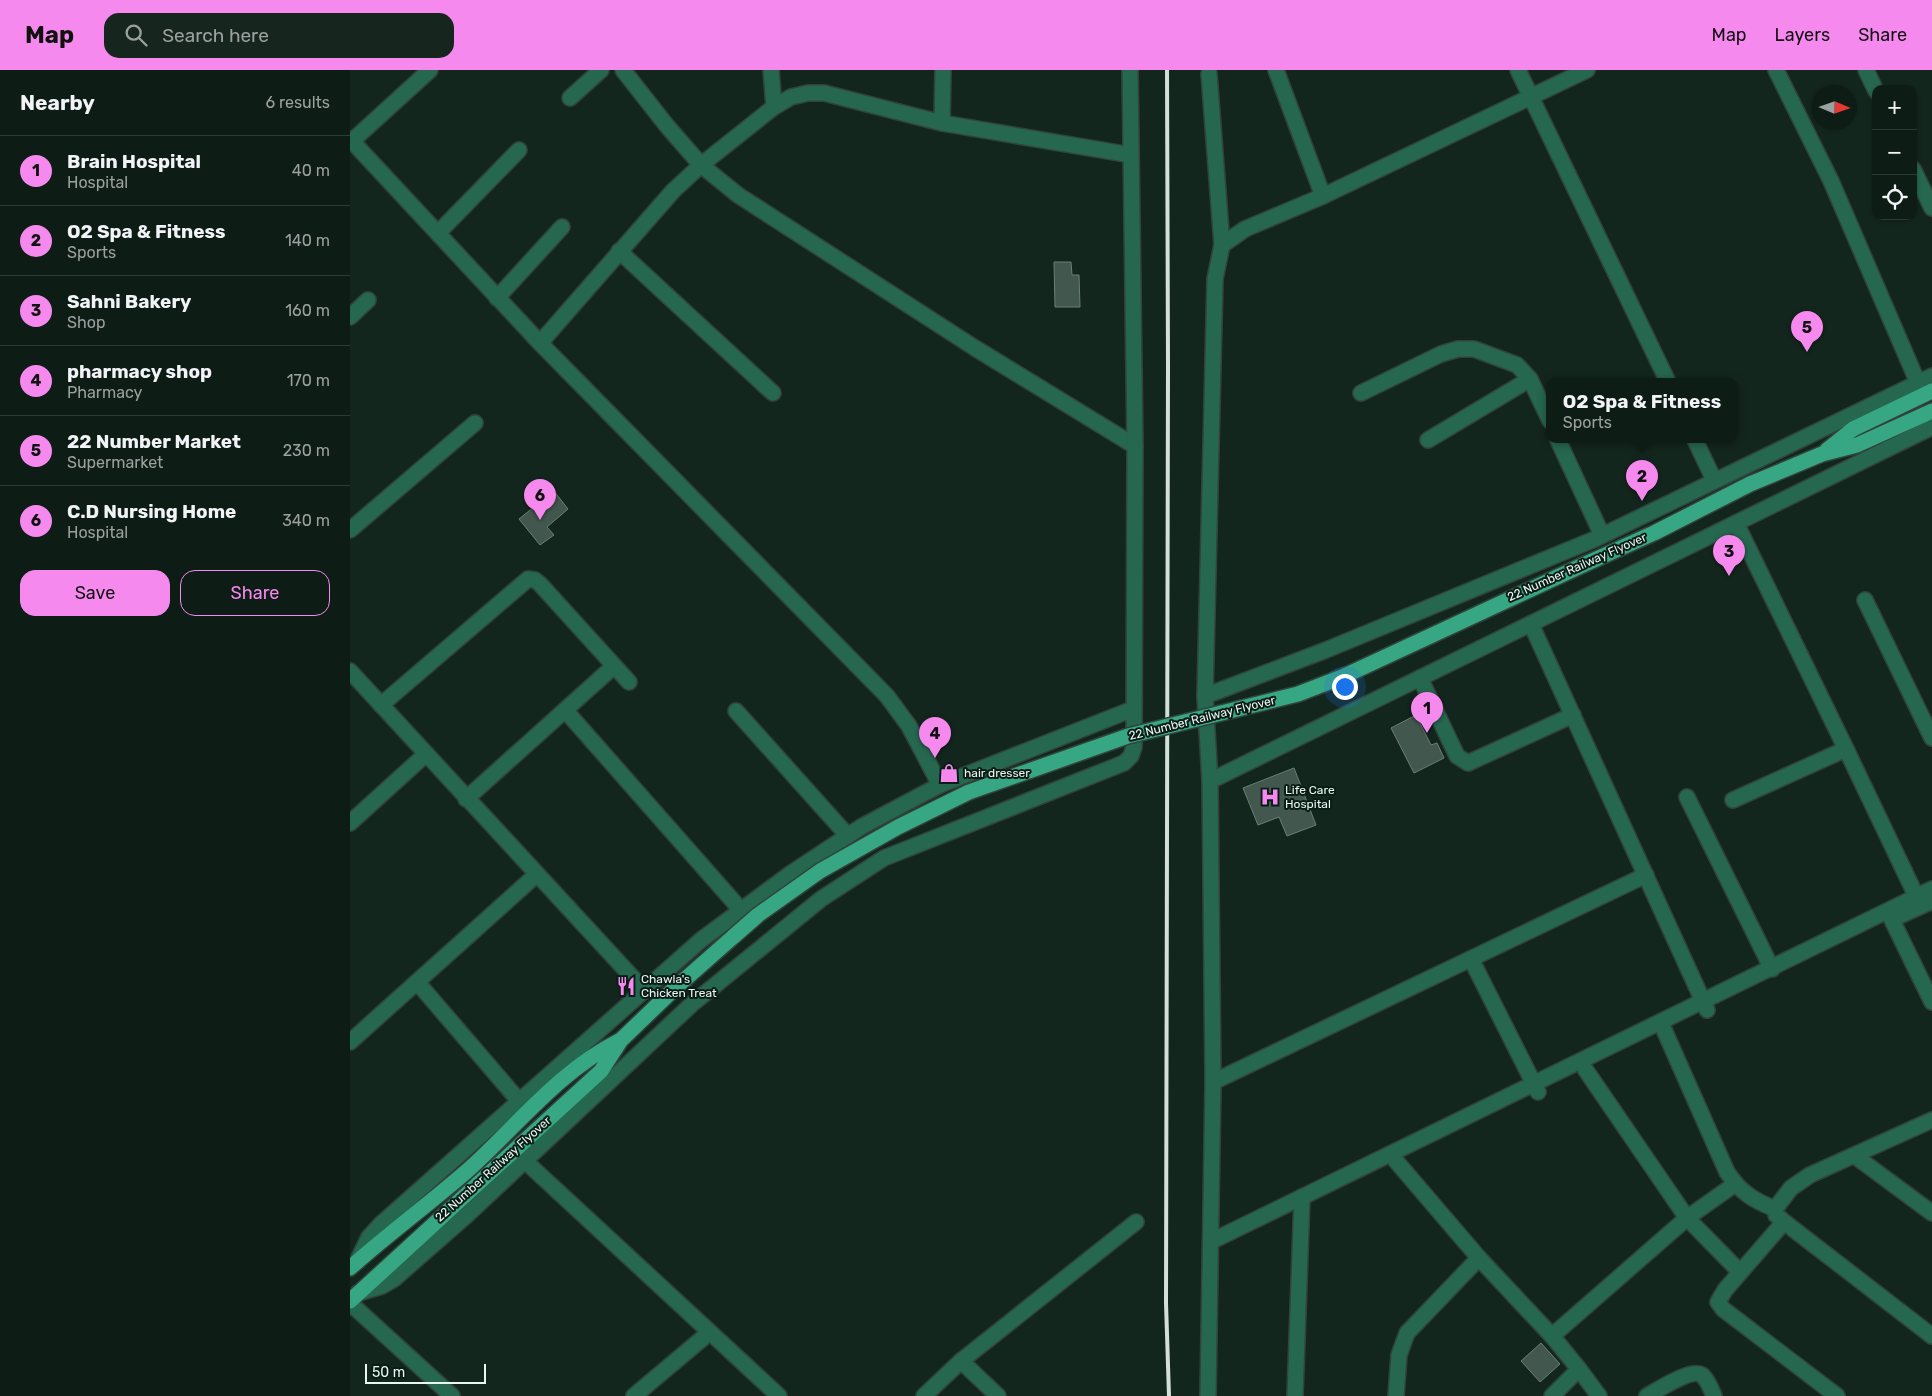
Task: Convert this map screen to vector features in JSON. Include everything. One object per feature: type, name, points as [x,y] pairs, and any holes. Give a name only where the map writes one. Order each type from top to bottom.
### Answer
[{"type":"main road","name":"22 Number Railway Flyover","points":[[1822,454],[1853,429],[1932,391]]},
{"type":"main road","name":"22 Number Railway Flyover","points":[[353,1299],[601,1071],[622,1040],[674,989],[758,915],[820,871],[898,827],[969,792],[1128,736],[1298,694],[1342,677],[1654,533],[1750,484],[1822,454],[1857,445],[1932,411]]},
{"type":"main road","name":"22 Number Railway Flyover","points":[[354,1265],[468,1170],[529,1109],[593,1054],[622,1040]]},
{"type":"street","points":[[430,70],[351,140],[439,232],[497,298],[540,343],[887,696],[909,726],[940,785]]},
{"type":"street","points":[[570,98],[601,70]]},
{"type":"street","points":[[623,70],[667,126],[701,165],[738,195],[1135,446]]},
{"type":"street","points":[[772,70],[774,107]]},
{"type":"street","points":[[942,123],[943,70]]},
{"type":"street","points":[[452,1396],[353,1299],[394,1279],[692,1004],[821,899],[884,858],[1124,762],[1131,756],[1134,746],[1135,446],[1130,70]]},
{"type":"street","points":[[1276,70],[1323,196]]},
{"type":"street","points":[[1518,70],[1666,378]]},
{"type":"street","points":[[1222,244],[1245,229],[1323,196],[1587,70]]},
{"type":"street","points":[[1776,70],[1830,181],[1918,383]]},
{"type":"street","points":[[1866,70],[1873,85]]},
{"type":"street","points":[[1208,1396],[1212,1246],[1213,1082],[1210,781],[1205,696],[1215,279],[1222,244],[1209,74]]},
{"type":"street","points":[[540,343],[673,191],[701,165],[774,107],[791,97],[808,92],[824,93],[942,123],[1131,155]]},
{"type":"street","points":[[439,232],[519,150]]},
{"type":"street","points":[[1916,175],[1932,208]]},
{"type":"street","points":[[497,298],[562,227]]},
{"type":"street","points":[[619,251],[774,393]]},
{"type":"street","points":[[350,317],[368,300]]},
{"type":"street","points":[[1361,393],[1441,354],[1458,349],[1474,349],[1502,357],[1518,365],[1530,378],[1546,413]]},
{"type":"street","points":[[1205,696],[1326,650],[1602,535],[1932,376]]},
{"type":"street","points":[[1428,440],[1530,378]]},
{"type":"street","points":[[350,530],[475,423]]},
{"type":"street","points":[[1210,781],[1932,427]]},
{"type":"street","points":[[1559,443],[1602,535]]},
{"type":"street","points":[[1696,443],[1714,480]]},
{"type":"street","points":[[1736,523],[1846,749],[1923,901]]},
{"type":"street","points":[[381,706],[528,579],[535,580],[540,584],[629,682]]},
{"type":"street","points":[[1865,600],[1930,731]]},
{"type":"street","points":[[1531,624],[1705,1006]]},
{"type":"street","points":[[466,799],[614,666]]},
{"type":"street","points":[[350,671],[536,875],[645,991]]},
{"type":"street","points":[[1420,678],[1456,756],[1468,763],[1573,715]]},
{"type":"street","points":[[354,1265],[381,1224],[701,940],[790,874],[848,836],[940,785],[1133,709]]},
{"type":"street","points":[[565,710],[741,910]]},
{"type":"street","points":[[736,711],[848,836]]},
{"type":"street","points":[[1733,800],[1846,749]]},
{"type":"street","points":[[350,823],[426,754]]},
{"type":"street","points":[[1687,798],[1772,969]]},
{"type":"street","points":[[350,1042],[536,875]]},
{"type":"street","points":[[1213,1082],[1646,875]]},
{"type":"street","points":[[1212,1246],[1705,1006],[1892,920],[1923,901],[1932,889]]},
{"type":"street","points":[[1705,1006],[1772,969],[1923,901]]},
{"type":"street","points":[[1892,920],[1932,1002]]},
{"type":"street","points":[[1471,959],[1536,1088]]},
{"type":"street","points":[[417,982],[520,1102]]},
{"type":"street","points":[[1302,1201],[1396,1161],[1536,1088],[1585,1069],[1662,1027]]},
{"type":"street","points":[[1662,1027],[1727,1172],[1735,1184],[1750,1198],[1775,1209]]},
{"type":"street","points":[[1585,1069],[1687,1218],[1740,1272]]},
{"type":"street","points":[[1775,1209],[1799,1181],[1932,1120]]},
{"type":"street","points":[[1855,1156],[1932,1213]]},
{"type":"street","points":[[524,1161],[779,1396]]},
{"type":"street","points":[[1396,1161],[1479,1258],[1552,1336],[1599,1396]]},
{"type":"street","points":[[1552,1336],[1687,1218],[1735,1184]]},
{"type":"street","points":[[1295,1396],[1302,1201]]},
{"type":"street","points":[[1775,1209],[1776,1215],[1784,1222],[1932,1336]]},
{"type":"street","points":[[924,1396],[962,1361],[1136,1222]]},
{"type":"street","points":[[1784,1222],[1721,1295],[1718,1302],[1723,1309],[1837,1396]]},
{"type":"street","points":[[1396,1396],[1399,1356],[1407,1332],[1479,1258]]},
{"type":"street","points":[[634,1396],[710,1332]]},
{"type":"street","points":[[962,1361],[998,1396]]},
{"type":"street","points":[[1552,1396],[1579,1369]]},
{"type":"street","points":[[1647,1396],[1686,1375],[1694,1373],[1700,1374],[1705,1379],[1714,1396]]},
{"type":"building","points":[[1054,262],[1071,262],[1072,275],[1079,275],[1080,307],[1055,307]]},
{"type":"building","points":[[554,491],[568,509],[547,527],[554,535],[540,545],[519,519]]},
{"type":"building","points":[[1416,715],[1431,745],[1437,743],[1444,758],[1414,773],[1391,728]]},
{"type":"building","points":[[1294,768],[1316,825],[1287,836],[1279,817],[1258,825],[1243,788]]},
{"type":"building","points":[[1541,1343],[1560,1364],[1540,1382],[1521,1361]]},
{"type":"railway","points":[[1167,70],[1166,1303],[1169,1396]]},
{"type":"place","name":"22 Number Market","points":[[1807,352]]},
{"type":"place","name":"O2 Spa & Fitness","points":[[1642,501]]},
{"type":"place","name":"C.D Nursing Home","points":[[540,520]]},
{"type":"place","name":"Sahni Bakery","points":[[1729,576]]},
{"type":"place","name":"Brain Hospital","points":[[1427,733]]},
{"type":"place","name":"pharmacy shop","points":[[935,758]]},
{"type":"place","name":"hair dresser","points":[[949,773]]},
{"type":"place","name":"Life Care Hospital","points":[[1270,797]]},
{"type":"place","name":"Chawla's Chicken Treat","points":[[626,986]]}]
